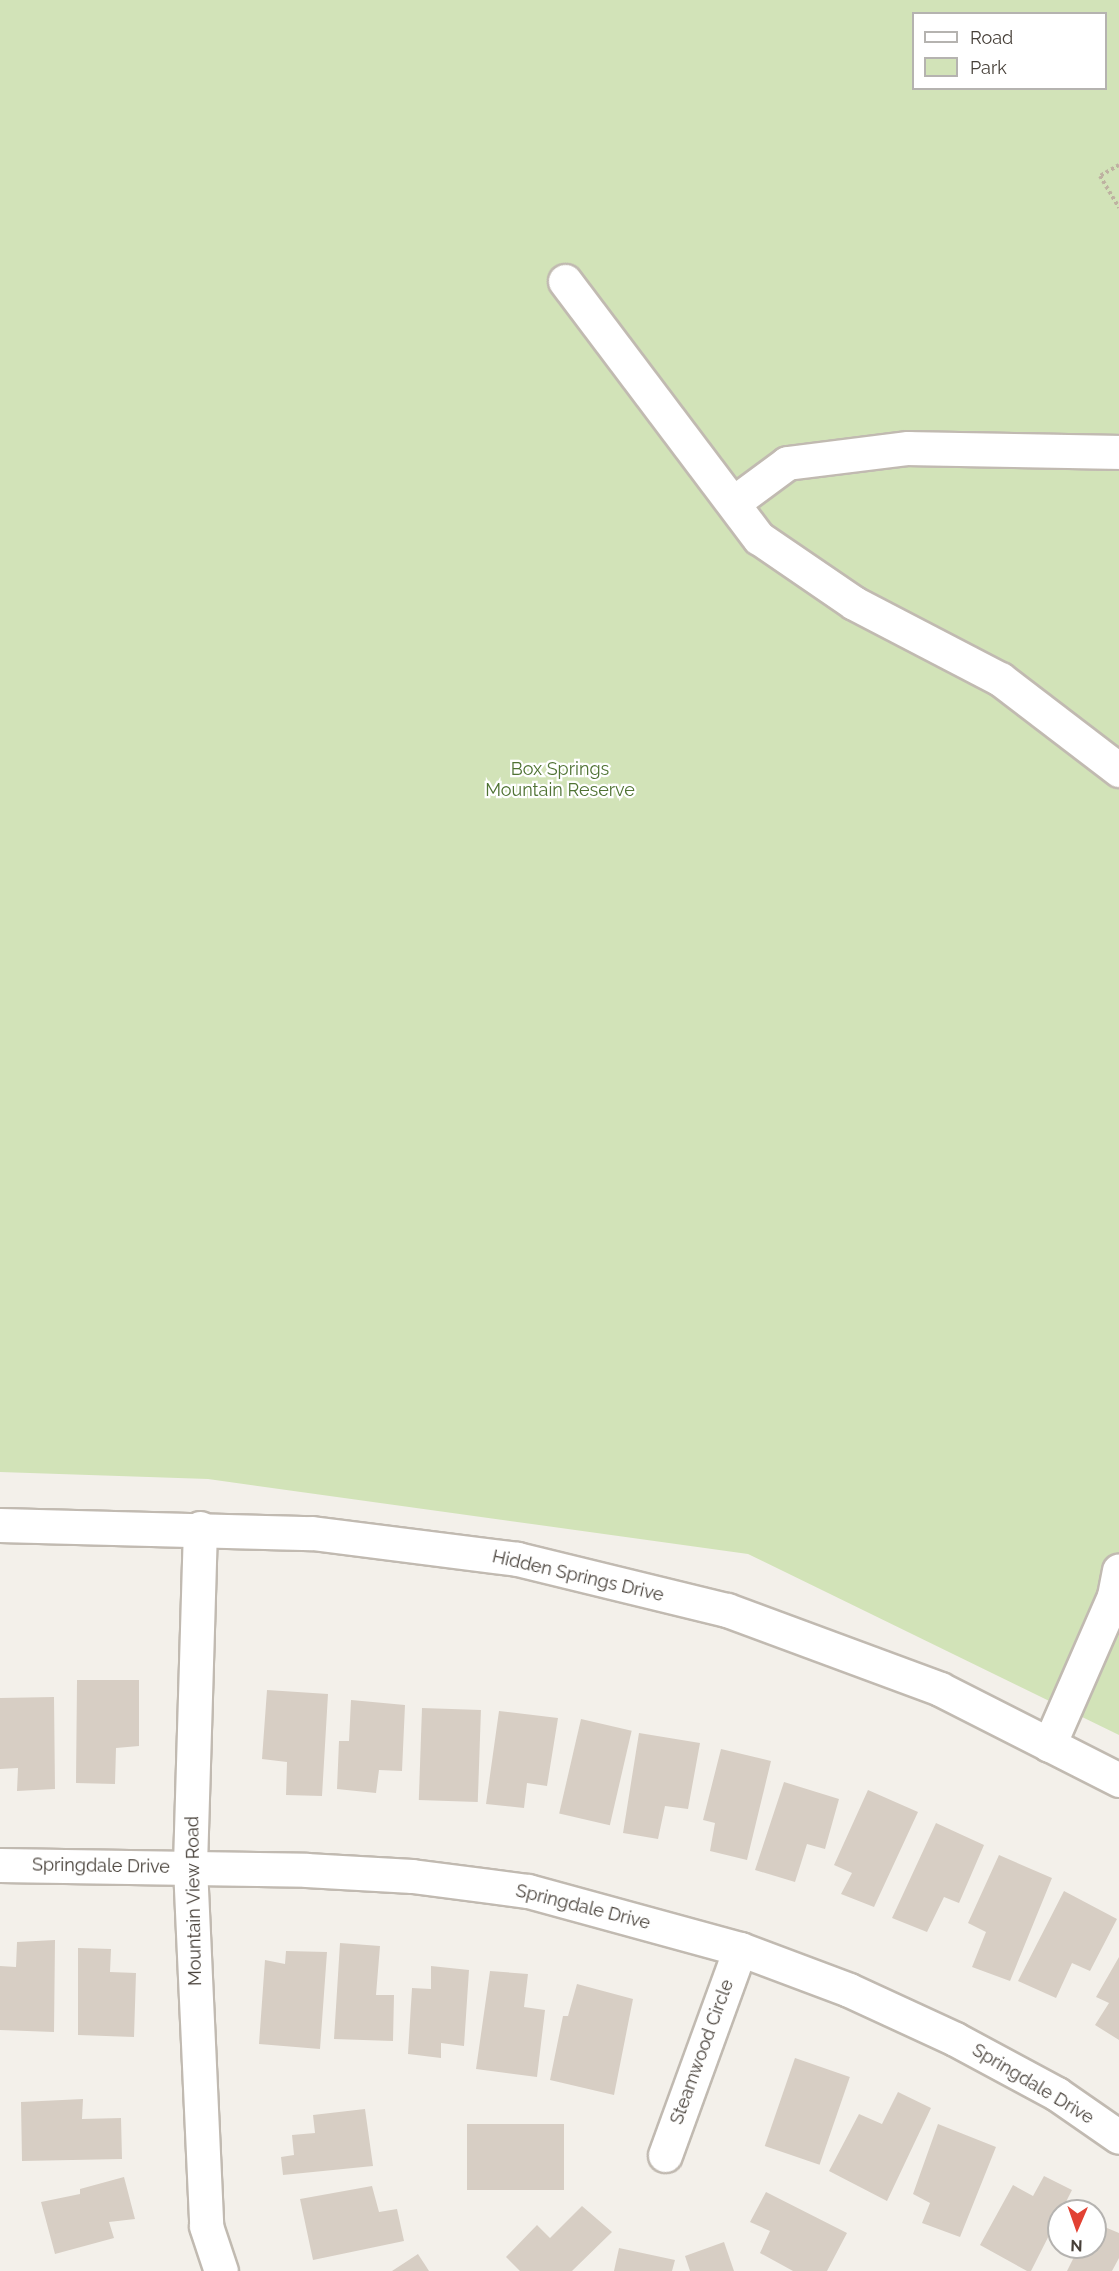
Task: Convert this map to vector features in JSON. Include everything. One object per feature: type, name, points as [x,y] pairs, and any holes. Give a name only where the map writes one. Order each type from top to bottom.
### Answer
[{"type":"street","points":[[565,281],[759,538],[854,603],[1000,679],[1119,770]]},
{"type":"street","points":[[733,503],[787,463],[908,448],[1119,452]]},
{"type":"street","name":"Hidden Springs Drive","points":[[0,1525],[200,1528],[312,1533],[517,1559],[727,1610],[940,1689],[1119,1780]]},
{"type":"street","name":"Mountain View Road","points":[[200,1528],[190,1867],[206,2226],[221,2271]]},
{"type":"street","points":[[1049,1745],[1114,1596],[1119,1570]]},
{"type":"street","name":"Springdale Drive","points":[[0,1864],[190,1867],[412,1876],[528,1891],[740,1949],[849,1990],[955,2039],[1057,2094],[1119,2137]]},
{"type":"street","name":"Steamwood Circle","points":[[665,2155],[740,1949]]},
{"type":"path","points":[[1119,165],[1100,176],[1119,208]]},
{"type":"green space","name":"Box Springs Mountain Reserve","points":[[0,0],[1119,0],[1119,1735],[748,1554],[208,1479],[0,1472]]},
{"type":"building","points":[[77,1680],[139,1680],[139,1746],[116,1748],[115,1784],[76,1783]]},
{"type":"building","points":[[267,1690],[328,1694],[322,1796],[286,1795],[287,1762],[262,1759]]},
{"type":"building","points":[[54,1697],[55,1789],[17,1791],[18,1768],[0,1769],[0,1698]]},
{"type":"building","points":[[351,1700],[405,1705],[402,1771],[379,1770],[376,1793],[337,1789],[339,1741],[349,1741]]},
{"type":"building","points":[[422,1708],[481,1710],[478,1802],[419,1800]]},
{"type":"building","points":[[499,1711],[558,1718],[547,1786],[527,1783],[524,1808],[486,1804]]},
{"type":"building","points":[[581,1719],[632,1731],[610,1825],[559,1814]]},
{"type":"building","points":[[639,1733],[700,1743],[688,1809],[665,1806],[658,1839],[623,1833]]},
{"type":"building","points":[[721,1749],[771,1761],[747,1860],[710,1851],[715,1823],[703,1820]]},
{"type":"building","points":[[784,1782],[839,1799],[825,1849],[807,1844],[795,1882],[755,1870]]},
{"type":"building","points":[[868,1790],[918,1812],[874,1907],[841,1894],[852,1873],[834,1865]]},
{"type":"building","points":[[936,1823],[984,1845],[959,1903],[944,1897],[927,1932],[892,1918]]},
{"type":"building","points":[[999,1855],[1052,1878],[1010,1981],[972,1967],[986,1932],[968,1923]]},
{"type":"building","points":[[1064,1891],[1117,1919],[1090,1971],[1072,1963],[1056,1998],[1018,1981]]},
{"type":"building","points":[[55,1940],[54,2032],[0,2030],[0,1966],[16,1967],[17,1942]]},
{"type":"building","points":[[340,1943],[380,1946],[376,1995],[394,1995],[393,2041],[334,2039]]},
{"type":"building","points":[[78,1948],[111,1949],[110,1972],[136,1973],[134,2037],[78,2035]]},
{"type":"building","points":[[286,1951],[327,1952],[320,2049],[259,2044],[265,1960],[285,1964]]},
{"type":"building","points":[[1119,1957],[1119,2040],[1095,2025],[1109,2003],[1096,1997]]},
{"type":"building","points":[[431,1966],[469,1970],[464,2046],[441,2043],[441,2058],[408,2054],[412,1988],[431,1989]]},
{"type":"building","points":[[490,1971],[528,1974],[524,2007],[545,2010],[537,2077],[476,2069]]},
{"type":"building","points":[[577,1984],[633,1999],[614,2095],[550,2080],[563,2016],[568,2016]]},
{"type":"building","points":[[795,2058],[850,2077],[820,2165],[765,2146]]},
{"type":"building","points":[[898,2092],[931,2108],[887,2201],[829,2171],[859,2114],[882,2124]]},
{"type":"building","points":[[83,2099],[82,2119],[121,2118],[122,2159],[22,2161],[21,2102]]},
{"type":"building","points":[[365,2109],[373,2166],[283,2175],[281,2157],[294,2155],[292,2135],[315,2133],[313,2115]]},
{"type":"building","points":[[467,2124],[564,2124],[564,2190],[467,2190]]},
{"type":"building","points":[[938,2124],[996,2147],[960,2237],[922,2223],[930,2203],[913,2194]]},
{"type":"building","points":[[1044,2176],[1072,2190],[1067,2199],[1047,2199],[1047,2239],[1031,2271],[1027,2271],[980,2245],[1013,2185],[1033,2196]]},
{"type":"building","points":[[124,2177],[135,2219],[109,2222],[114,2238],[55,2254],[41,2202],[80,2194],[80,2189]]},
{"type":"building","points":[[372,2186],[379,2212],[397,2209],[404,2241],[313,2260],[300,2199]]},
{"type":"building","points":[[766,2192],[847,2233],[827,2271],[793,2271],[760,2253],[770,2231],[750,2222]]},
{"type":"building","points":[[582,2206],[612,2232],[572,2271],[520,2271],[506,2257],[537,2225],[550,2238]]},
{"type":"building","points":[[1107,2228],[1119,2233],[1119,2258],[1112,2271],[1067,2271],[1073,2259],[1107,2259]]},
{"type":"building","points":[[724,2242],[734,2271],[690,2271],[685,2256]]},
{"type":"building","points":[[619,2248],[675,2260],[672,2271],[614,2271]]},
{"type":"building","points":[[418,2254],[429,2271],[392,2271]]}]
